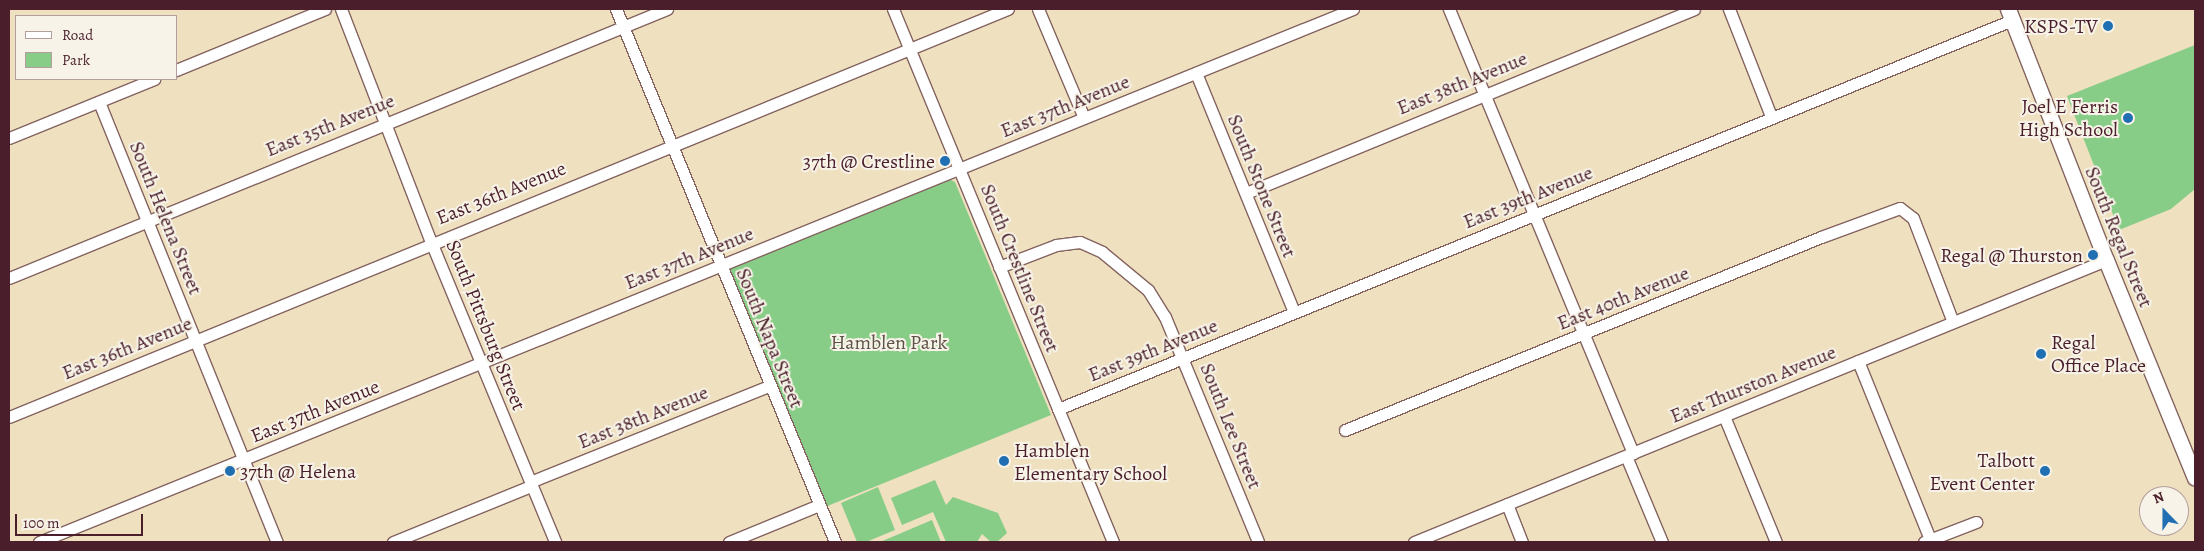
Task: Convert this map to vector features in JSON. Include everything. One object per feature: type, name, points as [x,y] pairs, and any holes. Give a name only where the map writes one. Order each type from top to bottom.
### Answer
[{"type":"main road","name":"South Regal Street","points":[[2010,14],[2106,260],[2195,478]]},
{"type":"street","points":[[178,69],[325,9]]},
{"type":"street","name":"South Pittsburg Street","points":[[341,9],[431,242],[555,542]]},
{"type":"street","name":"South Napa Street","points":[[616,9],[834,542]]},
{"type":"street","name":"East 35th Avenue","points":[[9,278],[385,122],[667,9]]},
{"type":"street","name":"South Crestline Street","points":[[893,9],[1112,542]]},
{"type":"street","name":"East 36th Avenue","points":[[9,417],[431,242],[1008,9]]},
{"type":"street","points":[[1038,9],[1084,118]]},
{"type":"street","name":"East 37th Avenue","points":[[39,542],[481,365],[1196,73],[1327,14],[1354,9]]},
{"type":"street","points":[[1449,9],[1536,215],[1662,542]]},
{"type":"street","name":"East 38th Avenue","points":[[1246,193],[1694,9]]},
{"type":"street","points":[[1728,9],[1771,116]]},
{"type":"street","name":"East 39th Avenue","points":[[1058,409],[1536,215],[2010,14]]},
{"type":"street","name":"South Stone Street","points":[[1196,73],[1294,312]]},
{"type":"street","points":[[9,138],[152,80]]},
{"type":"street","name":"South Helena Street","points":[[98,102],[242,460],[277,542]]},
{"type":"street","name":"East 40th Avenue","points":[[1345,430],[1885,212],[1900,208],[1913,218],[1953,322]]},
{"type":"street","name":"South Lee Street","points":[[999,267],[1056,245],[1080,242],[1102,252],[1148,290],[1165,317],[1183,358],[1258,542]]},
{"type":"street","name":"East Thurston Avenue","points":[[1414,542],[2106,260]]},
{"type":"street","points":[[1858,361],[1928,541],[1976,522]]},
{"type":"street","name":"East 38th Avenue","points":[[393,542],[769,386]]},
{"type":"street","points":[[1724,416],[1776,542]]},
{"type":"street","points":[[1507,504],[1522,542]]},
{"type":"street","points":[[728,542],[819,505]]},
{"type":"green space","points":[[2195,45],[2195,189],[2171,209],[2119,230],[2067,96]]},
{"type":"green space","name":"Hamblen Park","points":[[949,179],[955,182],[1051,415],[825,507],[728,270]]},
{"type":"green space","points":[[935,480],[946,505],[953,497],[998,513],[1007,533],[997,542],[991,542],[982,534],[977,542],[946,542],[933,512],[902,525],[891,498]]},
{"type":"green space","points":[[878,487],[895,530],[866,542],[857,542],[841,503]]},
{"type":"green space","points":[[932,520],[941,542],[880,542]]},
{"type":"place","name":"KSPS-TV","points":[[2108,26]]},
{"type":"place","name":"Joel E Ferris High School","points":[[2128,118]]},
{"type":"place","name":"37th @ Crestline","points":[[945,161]]},
{"type":"place","name":"Regal @ Thurston","points":[[2093,255]]},
{"type":"place","name":"Regal Office Place","points":[[2041,354]]},
{"type":"place","name":"Hamblen Elementary School","points":[[1004,461]]},
{"type":"place","name":"37th @ Helena","points":[[230,471]]},
{"type":"place","name":"Talbott Event Center","points":[[2045,471]]}]
